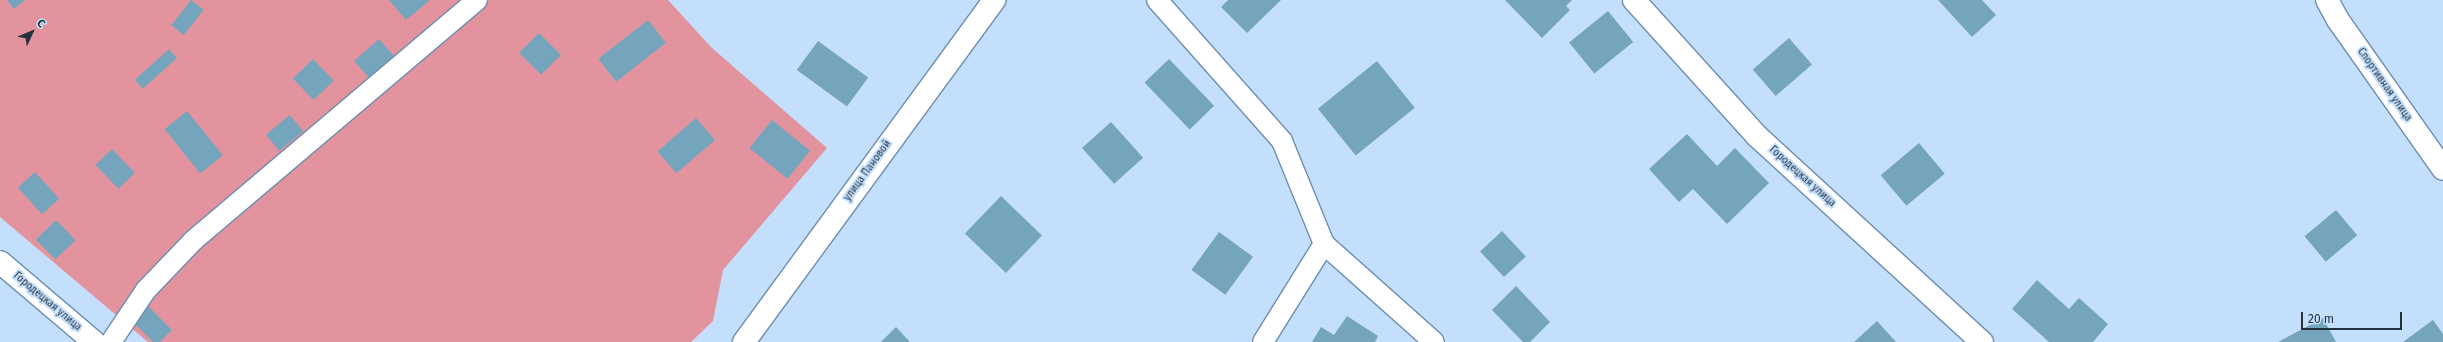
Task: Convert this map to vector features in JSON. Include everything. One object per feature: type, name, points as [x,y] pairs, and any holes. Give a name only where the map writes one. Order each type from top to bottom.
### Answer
[{"type":"street","name":"улица Пановой","points":[[744,342],[994,0]]},
{"type":"street","name":"Городецкая улица","points":[[1634,0],[1757,136],[1982,342]]},
{"type":"street","name":"Спортивная улица","points":[[2327,0],[2338,20],[2443,169]]},
{"type":"street","name":"Городецкая улица","points":[[0,262],[94,342]]},
{"type":"lane","points":[[112,342],[146,290],[194,240],[477,0]]},
{"type":"lane","points":[[1157,0],[1282,141],[1324,244],[1434,342]]},
{"type":"lane","points":[[1263,342],[1324,244]]},
{"type":"shaded area","points":[[0,0],[668,0],[712,48],[827,148],[723,270],[713,321],[691,342],[148,342],[0,217]]},
{"type":"building","points":[[7,0],[25,0],[14,9]]},
{"type":"building","points":[[191,0],[204,10],[184,35],[171,25]]},
{"type":"building","points":[[389,0],[430,0],[406,20]]},
{"type":"building","points":[[1228,0],[1281,0],[1247,33],[1221,7]]},
{"type":"building","points":[[1505,0],[1572,0],[1566,6],[1570,10],[1542,38]]},
{"type":"building","points":[[1938,0],[1982,0],[1996,15],[1972,37]]},
{"type":"building","points":[[1608,11],[1633,42],[1594,74],[1569,42]]},
{"type":"building","points":[[648,20],[666,43],[616,82],[598,59]]},
{"type":"building","points":[[539,33],[561,55],[541,75],[519,53]]},
{"type":"building","points":[[1789,38],[1812,64],[1776,96],[1753,69]]},
{"type":"building","points":[[379,39],[394,56],[369,78],[354,61]]},
{"type":"building","points":[[818,41],[868,77],[847,107],[797,70]]},
{"type":"building","points":[[169,49],[177,58],[143,89],[135,80]]},
{"type":"building","points":[[313,59],[334,81],[314,100],[293,78]]},
{"type":"building","points":[[1169,59],[1214,106],[1190,129],[1145,83]]},
{"type":"building","points":[[1377,61],[1415,108],[1356,155],[1318,109]]},
{"type":"building","points":[[187,111],[223,155],[200,174],[164,129]]},
{"type":"building","points":[[290,115],[303,131],[279,151],[266,135]]},
{"type":"building","points":[[696,118],[715,140],[677,173],[658,151]]},
{"type":"building","points":[[772,120],[810,151],[787,179],[749,148]]},
{"type":"building","points":[[1111,122],[1143,158],[1114,184],[1082,148]]},
{"type":"building","points":[[1687,134],[1717,166],[1735,148],[1769,183],[1727,224],[1693,189],[1679,202],[1649,169]]},
{"type":"building","points":[[1919,143],[1945,174],[1906,206],[1881,175]]},
{"type":"building","points":[[112,149],[135,173],[118,189],[95,165]]},
{"type":"building","points":[[35,172],[59,199],[42,214],[18,187]]},
{"type":"building","points":[[1001,196],[1042,236],[1006,273],[965,233]]},
{"type":"building","points":[[2336,210],[2357,235],[2326,262],[2305,236]]},
{"type":"building","points":[[56,220],[75,240],[55,260],[36,239]]},
{"type":"building","points":[[1502,231],[1526,257],[1504,277],[1480,251]]},
{"type":"building","points":[[1219,232],[1253,257],[1225,295],[1191,270]]},
{"type":"building","points":[[2037,280],[2069,309],[2079,298],[2108,324],[2093,342],[2049,342],[2012,309]]},
{"type":"building","points":[[1516,286],[1550,322],[1530,342],[1523,342],[1492,310]]},
{"type":"building","points":[[148,306],[172,330],[160,342],[153,342],[133,322]]},
{"type":"building","points":[[1347,316],[1378,336],[1375,342],[1312,342],[1321,327],[1334,335]]},
{"type":"building","points":[[2323,318],[2336,342],[2278,342]]},
{"type":"building","points":[[2433,320],[2443,334],[2443,342],[2403,342]]},
{"type":"building","points":[[1877,321],[1896,342],[1854,342]]},
{"type":"building","points":[[896,327],[910,342],[881,342]]}]
